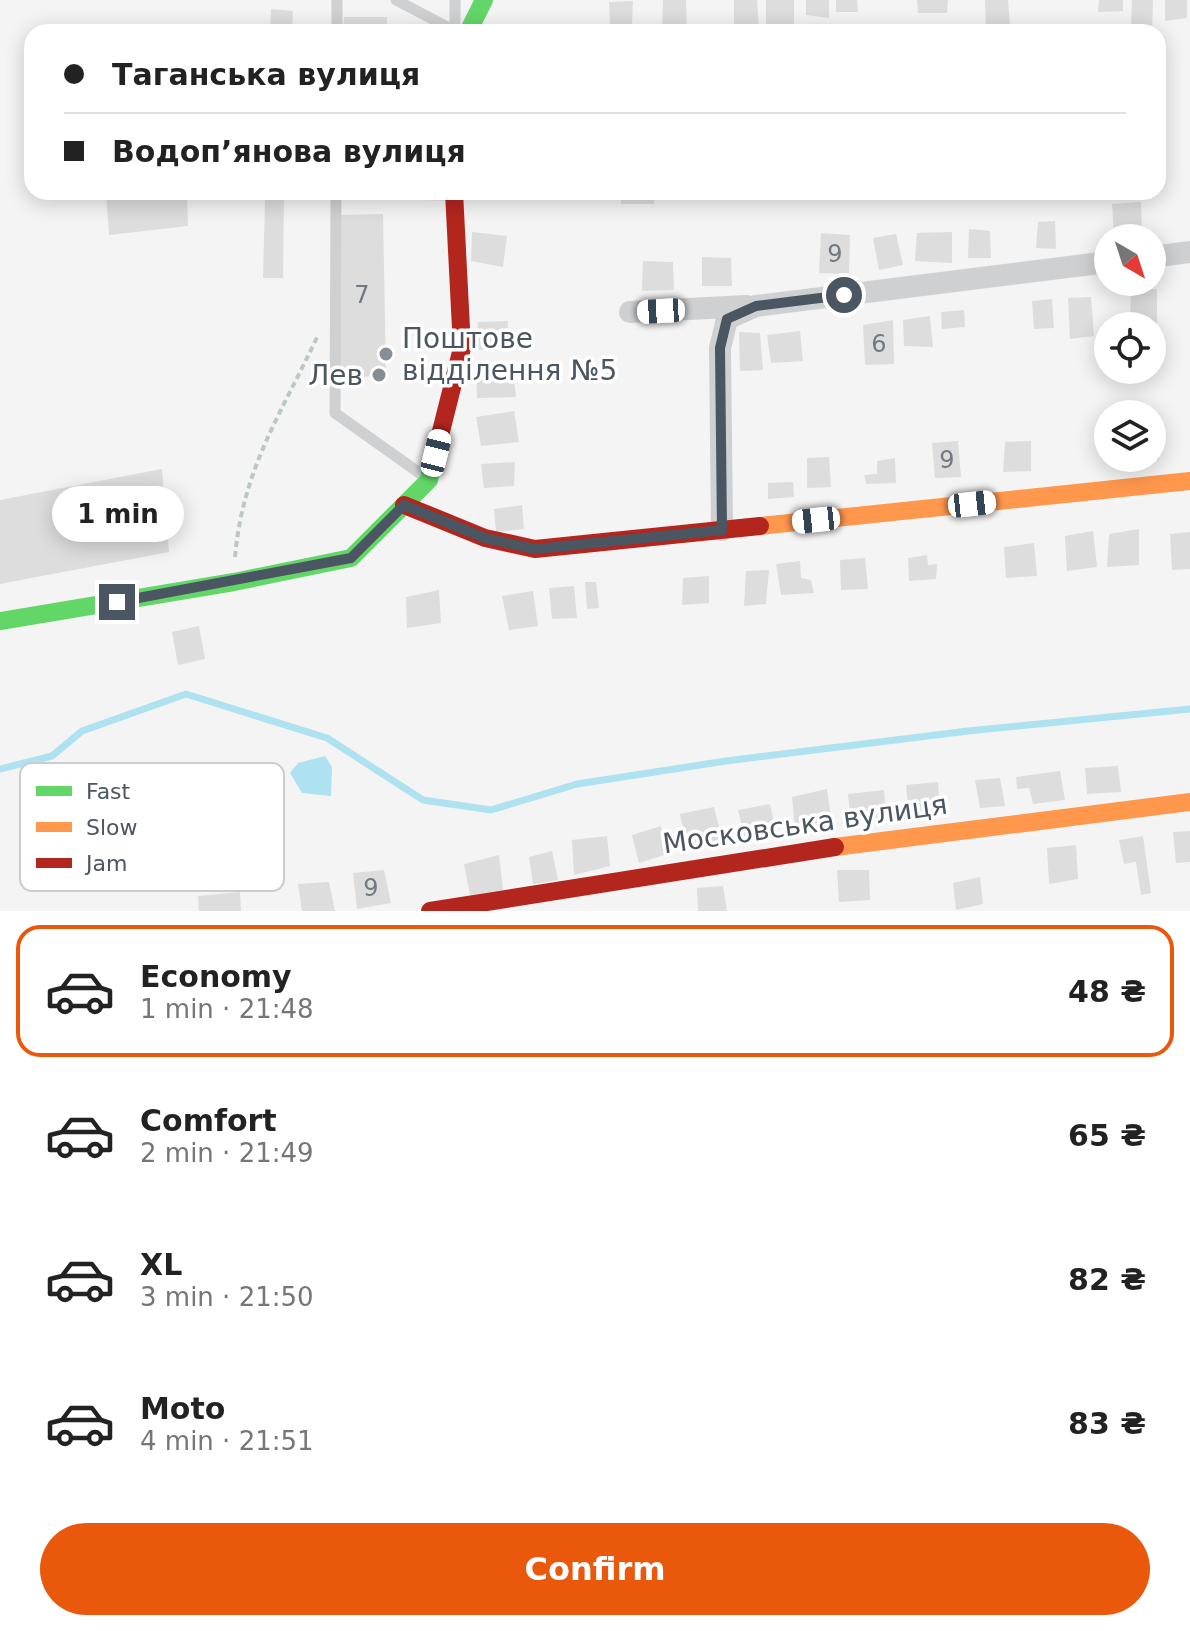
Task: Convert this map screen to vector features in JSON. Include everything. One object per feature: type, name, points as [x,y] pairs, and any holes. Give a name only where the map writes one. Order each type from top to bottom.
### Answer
[{"type":"street","points":[[466,24],[484,0]]},
{"type":"street","points":[[0,621],[234,582],[351,558],[429,480],[462,348],[454,200]]},
{"type":"street","points":[[1166,255],[1190,252]]},
{"type":"street","points":[[630,312],[756,306],[1094,264]]},
{"type":"street","points":[[722,530],[720,348],[727,319],[756,306]]},
{"type":"street","points":[[404,505],[485,538],[535,549],[1190,481]]},
{"type":"street","name":"Московська вулиця","points":[[430,911],[758,857],[1190,802]]},
{"type":"lane","points":[[337,0],[337,24]]},
{"type":"lane","points":[[396,0],[444,24]]},
{"type":"lane","points":[[455,0],[459,24]]},
{"type":"lane","points":[[336,200],[335,413],[429,480]]},
{"type":"path","points":[[234,567],[238,523],[259,449],[336,299]]},
{"type":"water","points":[[325,756],[332,767],[331,796],[302,793],[290,773],[298,763]]},
{"type":"building","points":[[663,0],[686,0],[687,24],[662,24]]},
{"type":"building","points":[[734,0],[757,0],[759,24],[734,24]]},
{"type":"building","points":[[766,0],[794,0],[794,24],[766,24]]},
{"type":"building","points":[[806,0],[829,0],[829,18],[806,15]]},
{"type":"building","points":[[836,0],[857,0],[858,12],[836,12]]},
{"type":"building","points":[[917,0],[948,0],[947,13],[918,13]]},
{"type":"building","points":[[985,0],[1008,0],[1010,24],[986,24]]},
{"type":"building","points":[[1099,0],[1123,0],[1123,11],[1098,12]]},
{"type":"building","points":[[1132,0],[1153,0],[1152,24],[1131,24]]},
{"type":"building","points":[[1165,0],[1187,0],[1187,18],[1165,21]]},
{"type":"building","points":[[633,1],[632,24],[610,24],[609,2]]},
{"type":"building","points":[[271,9],[293,11],[292,24],[270,24]]},
{"type":"building","points":[[344,17],[387,17],[387,24],[344,24]]},
{"type":"building","points":[[107,200],[187,200],[188,226],[109,235]]},
{"type":"building","points":[[265,200],[284,200],[283,278],[263,278]]},
{"type":"building","points":[[621,200],[654,200],[654,204],[621,204]]},
{"type":"building","points":[[1141,202],[1142,224],[1113,224],[1112,204]]},
{"type":"building","points":[[383,214],[386,374],[340,380],[338,215]]},
{"type":"building","points":[[1055,221],[1056,249],[1036,248],[1038,222]]},
{"type":"building","points":[[969,229],[990,231],[991,258],[968,258]]},
{"type":"building","points":[[472,232],[507,236],[503,267],[471,261]]},
{"type":"building","points":[[952,232],[952,263],[915,261],[917,233]]},
{"type":"building","points":[[821,233],[850,235],[849,274],[819,273]]},
{"type":"building","points":[[896,234],[903,265],[879,270],[873,238]]},
{"type":"building","points":[[702,257],[731,258],[732,286],[702,286]]},
{"type":"building","points":[[643,261],[673,262],[674,290],[642,291]]},
{"type":"building","points":[[1131,296],[1157,296],[1157,312],[1130,312]]},
{"type":"building","points":[[1091,297],[1094,336],[1070,339],[1068,298]]},
{"type":"building","points":[[1052,299],[1054,328],[1034,329],[1032,301]]},
{"type":"building","points":[[964,310],[965,327],[942,329],[941,312]]},
{"type":"building","points":[[930,316],[933,347],[904,346],[903,320]]},
{"type":"building","points":[[893,320],[894,364],[865,365],[863,325]]},
{"type":"building","points":[[508,321],[507,348],[476,350],[478,322]]},
{"type":"building","points":[[800,331],[803,361],[771,363],[767,335]]},
{"type":"building","points":[[739,332],[760,333],[763,370],[740,371]]},
{"type":"building","points":[[513,370],[516,397],[477,398],[476,371]]},
{"type":"building","points":[[514,411],[519,442],[481,446],[476,417]]},
{"type":"building","points":[[958,441],[961,477],[935,478],[932,443]]},
{"type":"building","points":[[1031,441],[1031,471],[1003,472],[1005,442]]},
{"type":"building","points":[[829,457],[831,487],[807,488],[807,458]]},
{"type":"building","points":[[895,458],[896,483],[866,484],[864,475],[877,474],[877,461]]},
{"type":"building","points":[[515,462],[514,486],[484,488],[481,464]]},
{"type":"building","points":[[162,469],[169,552],[0,584],[0,500]]},
{"type":"building","points":[[793,482],[794,497],[768,499],[768,483]]},
{"type":"building","points":[[522,505],[524,529],[496,532],[494,509]]},
{"type":"building","points":[[1139,529],[1139,565],[1107,567],[1109,534]]},
{"type":"building","points":[[1093,531],[1097,567],[1067,571],[1065,536]]},
{"type":"building","points":[[1190,532],[1190,569],[1172,570],[1170,534]]},
{"type":"building","points":[[1034,543],[1037,576],[1006,578],[1004,547]]},
{"type":"building","points":[[927,555],[928,565],[937,564],[936,579],[909,581],[908,558]]},
{"type":"building","points":[[865,558],[868,589],[841,590],[840,560]]},
{"type":"building","points":[[800,561],[801,578],[811,580],[814,593],[781,595],[776,564]]},
{"type":"building","points":[[769,570],[766,604],[744,606],[746,571]]},
{"type":"building","points":[[709,576],[709,603],[682,605],[683,578]]},
{"type":"building","points":[[585,582],[596,582],[599,608],[587,609]]},
{"type":"building","points":[[574,586],[577,618],[552,619],[549,588]]},
{"type":"building","points":[[439,590],[441,623],[407,628],[406,597]]},
{"type":"building","points":[[533,591],[538,626],[509,630],[502,596]]},
{"type":"building","points":[[199,626],[205,659],[178,665],[172,632]]},
{"type":"building","points":[[1118,766],[1121,792],[1087,794],[1085,768]]},
{"type":"building","points":[[1060,771],[1065,800],[1033,804],[1029,788],[1017,789],[1016,777]]},
{"type":"building","points":[[1000,778],[1005,806],[980,808],[975,780]]},
{"type":"building","points":[[938,782],[940,814],[909,817],[906,785]]},
{"type":"building","points":[[827,789],[832,824],[795,830],[792,797]]},
{"type":"building","points":[[884,790],[886,820],[851,822],[848,794]]},
{"type":"building","points":[[770,804],[776,832],[745,839],[738,810]]},
{"type":"building","points":[[714,807],[722,839],[687,849],[680,814]]},
{"type":"building","points":[[661,826],[667,854],[639,863],[632,835]]},
{"type":"building","points":[[1190,831],[1190,862],[1176,863],[1173,832]]},
{"type":"building","points":[[607,836],[610,866],[574,875],[572,840]]},
{"type":"building","points":[[1143,836],[1151,893],[1141,895],[1136,862],[1124,864],[1119,840]]},
{"type":"building","points":[[1076,845],[1078,879],[1049,884],[1047,848]]},
{"type":"building","points":[[552,851],[558,880],[533,884],[529,857]]},
{"type":"building","points":[[499,855],[503,890],[470,895],[464,864]]},
{"type":"building","points":[[384,870],[391,903],[357,909],[353,873]]},
{"type":"building","points":[[837,870],[869,870],[870,900],[839,902]]},
{"type":"building","points":[[980,877],[983,904],[956,910],[953,883]]},
{"type":"building","points":[[329,882],[335,911],[302,911],[298,884]]},
{"type":"building","points":[[723,886],[727,911],[698,911],[697,888]]},
{"type":"building","points":[[240,892],[241,911],[199,911],[198,896]]},
{"type":"waterway","points":[[24,763],[52,756],[82,731],[186,694],[327,738],[423,800],[491,810],[577,784],[726,761],[968,731],[1190,709]]},
{"type":"waterway","points":[[0,769],[20,764]]},
{"type":"traffic: fast","points":[[472,24],[484,0]]},
{"type":"traffic: fast","points":[[0,621],[234,582],[351,558],[429,480],[432,467]]},
{"type":"traffic: slow","points":[[760,526],[1190,481]]},
{"type":"traffic: slow","points":[[835,847],[1190,802]]},
{"type":"traffic: jam","points":[[432,467],[462,348],[454,200]]},
{"type":"traffic: jam","points":[[404,505],[485,538],[535,549],[760,526]]},
{"type":"traffic: jam","points":[[430,911],[835,847]]},
{"type":"place","name":"Поштове відділення №5","points":[[386,354]]},
{"type":"place","name":"Лев","points":[[379,375]]},
{"type":"route","points":[[117,602],[351,558],[404,505],[485,538],[535,549],[722,530],[720,348],[727,319],[756,306],[844,295]]}]
